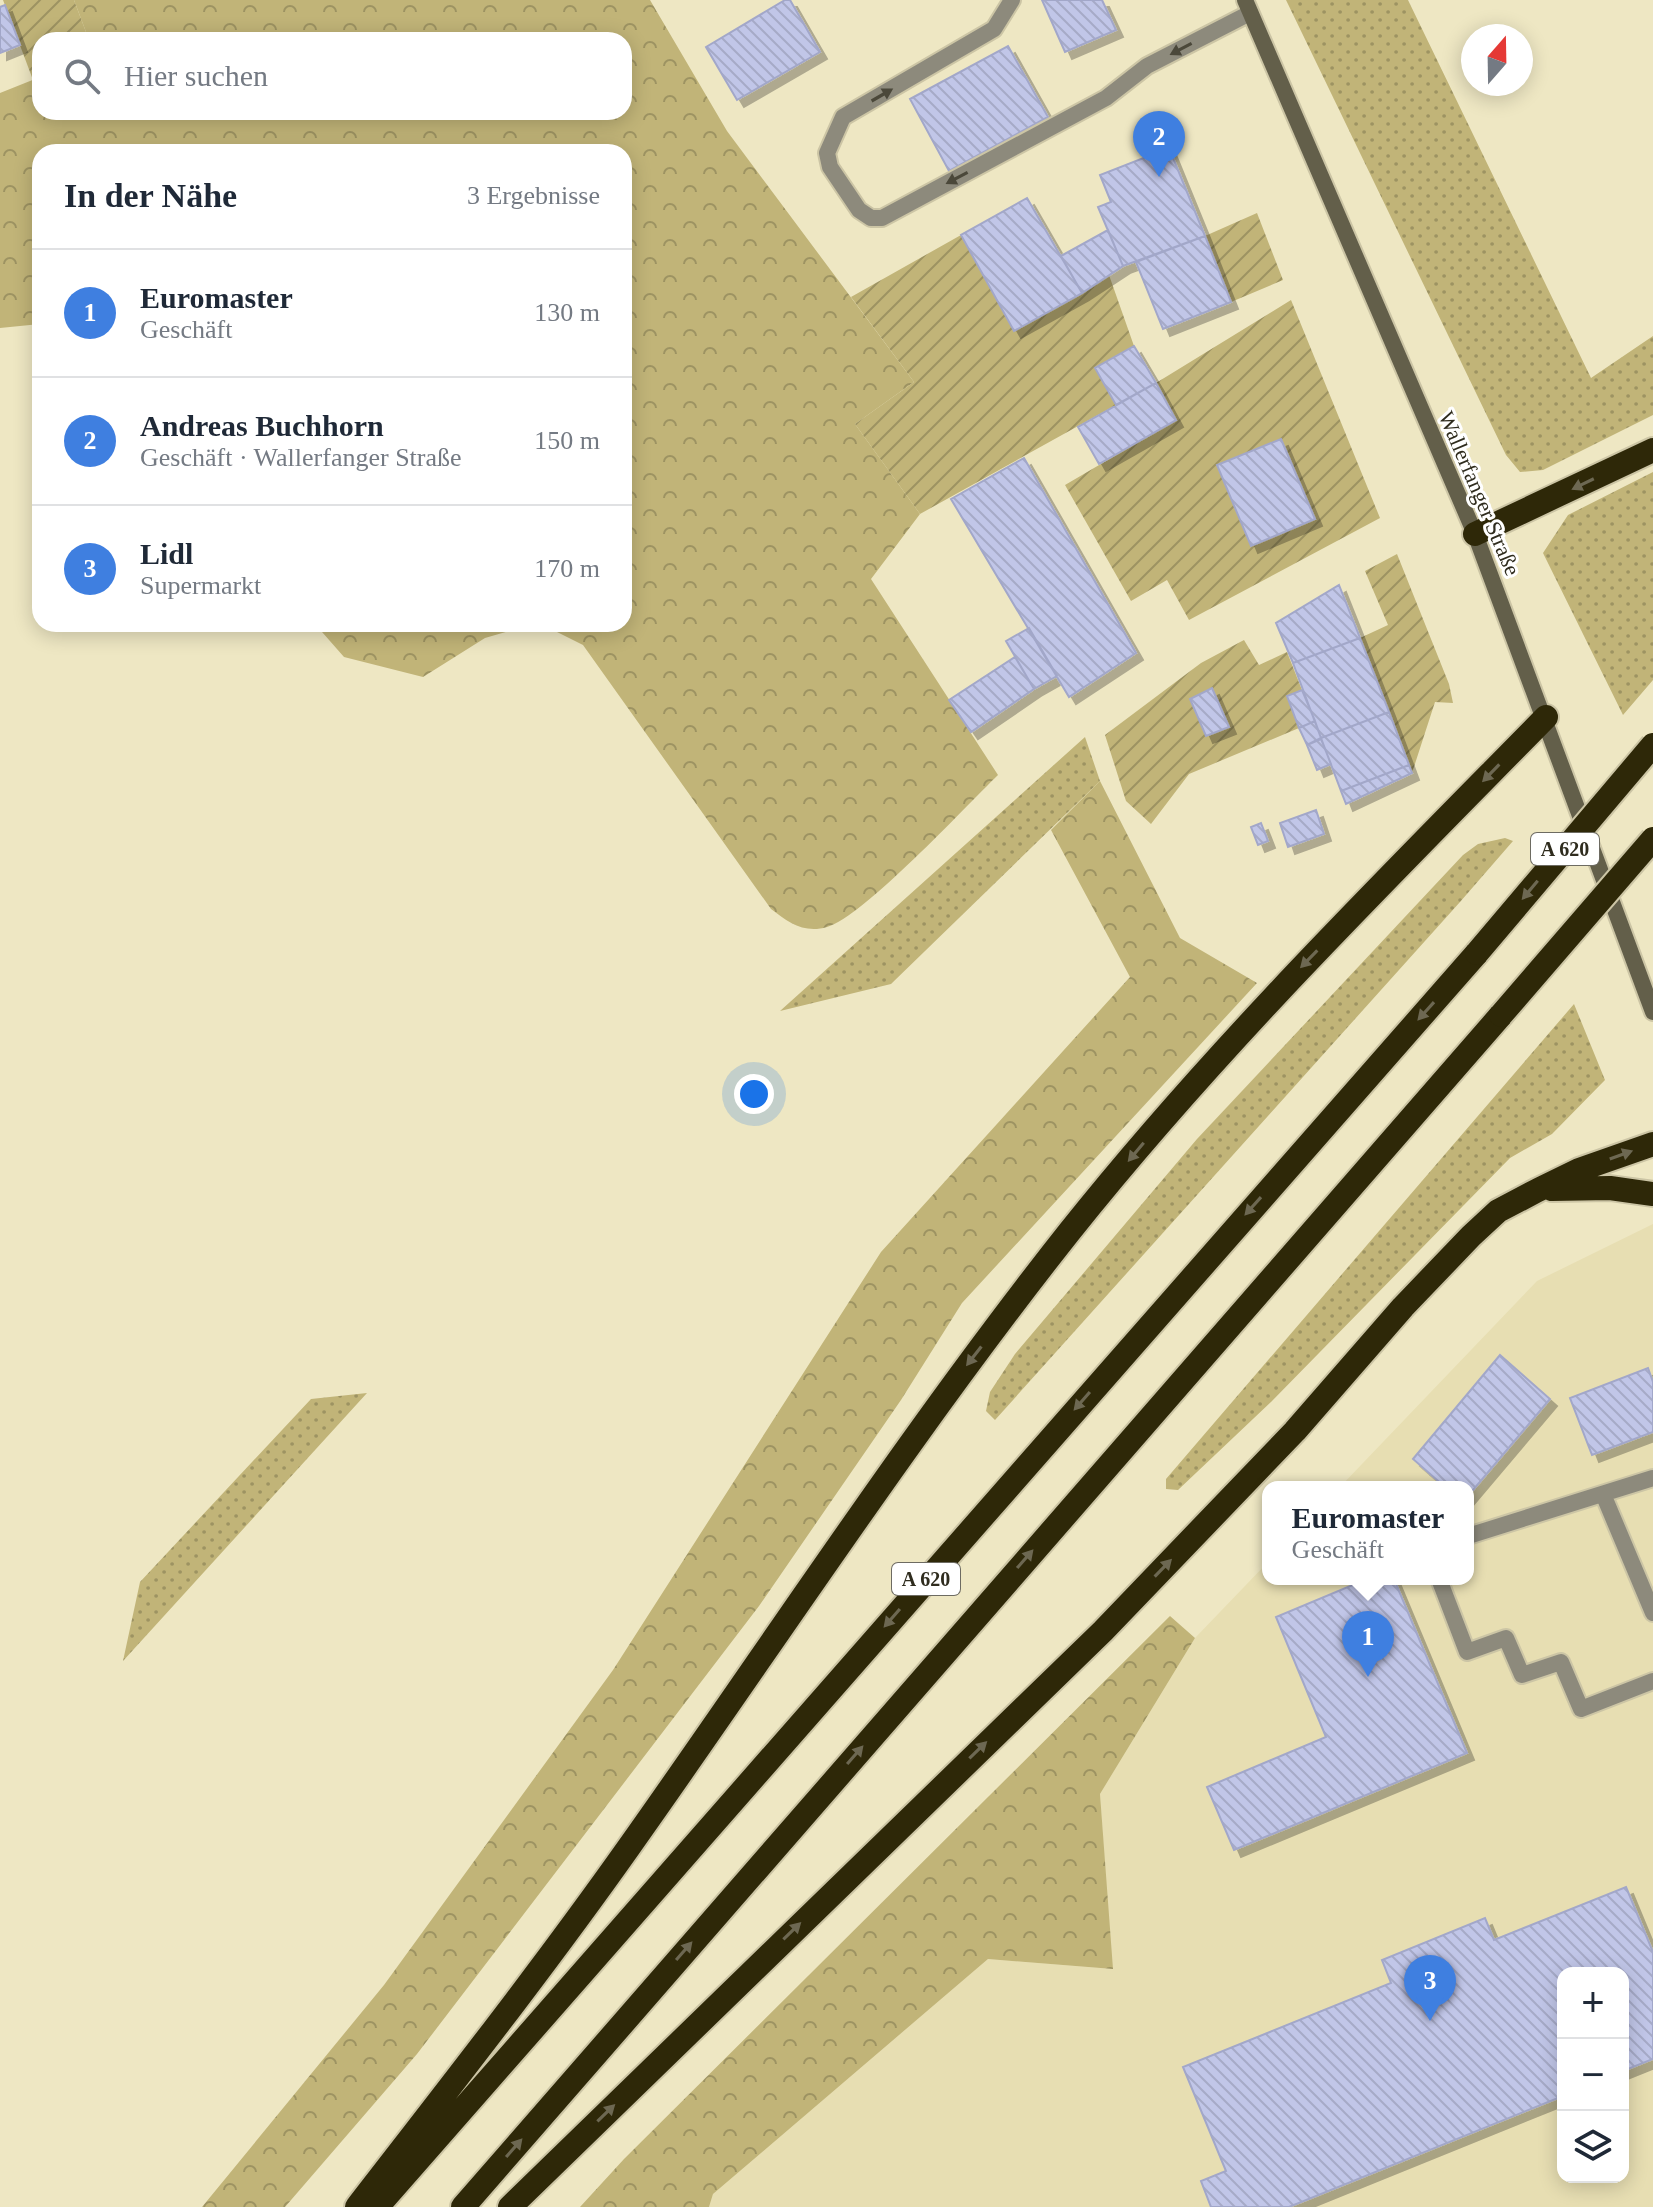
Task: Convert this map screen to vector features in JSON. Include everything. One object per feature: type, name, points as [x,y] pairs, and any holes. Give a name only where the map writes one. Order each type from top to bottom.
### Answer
[{"type":"highway","points":[[1475,534],[1653,450]]},
{"type":"highway","points":[[357,2207],[554,1950],[894,1465],[1071,1230],[1174,1107],[1296,972],[1546,717]]},
{"type":"highway","name":"A 620","points":[[377,2207],[1477,953],[1653,745]]},
{"type":"highway","name":"A 620","points":[[463,2207],[1653,839]]},
{"type":"highway","points":[[510,2207],[1103,1631],[1295,1431],[1403,1307],[1471,1236],[1498,1211],[1538,1190],[1579,1170],[1653,1144]]},
{"type":"highway","points":[[1538,1190],[1577,1187],[1653,1194]]},
{"type":"main road","name":"Wallerfanger Straße","points":[[1248,6],[1475,534],[1546,717],[1653,1012]]},
{"type":"lane","points":[[1012,0],[994,29],[843,117],[827,153],[830,167],[859,210],[871,218],[882,218],[1106,98],[1147,66],[1248,6]]},
{"type":"lane","points":[[1474,1534],[1653,1478]]},
{"type":"lane","points":[[1603,1494],[1653,1613]]},
{"type":"lane","points":[[1441,1585],[1467,1652],[1506,1638],[1522,1675],[1561,1662],[1581,1709],[1653,1681]]},
{"type":"shaded area","points":[[1653,1224],[1653,2207],[709,2207],[713,2194],[988,1959],[1112,1969],[1100,1794],[1195,1638],[1262,1568],[1262,1585],[1474,1585],[1474,1481],[1346,1481],[1537,1281]]},
{"type":"green space","points":[[3,0],[74,0],[86,32],[32,32],[32,77]]},
{"type":"green space","points":[[74,0],[650,0],[727,131],[914,382],[855,424],[920,514],[871,579],[998,775],[864,904],[827,927],[804,928],[771,909],[583,645],[557,632],[632,632],[632,144],[32,144],[32,325],[0,328],[0,93],[32,80],[32,120],[632,120],[632,32],[86,32]]},
{"type":"green space","points":[[1286,0],[1408,0],[1591,378],[1653,336],[1653,415],[1543,470],[1520,472],[1506,455]]},
{"type":"green space","points":[[1257,213],[1283,280],[1231,302],[1205,236]]},
{"type":"green space","points":[[961,235],[1014,330],[1109,275],[1134,346],[1095,368],[1116,405],[920,514],[855,424],[914,382],[851,297]]},
{"type":"green space","points":[[1291,300],[1380,518],[1189,620],[1167,580],[1131,601],[1065,485],[1176,420],[1156,383]]},
{"type":"green space","points":[[1653,472],[1653,680],[1623,715],[1543,553],[1568,515]]},
{"type":"green space","points":[[1397,554],[1449,684],[1453,703],[1435,702],[1412,773],[1360,638],[1388,625],[1365,571]]},
{"type":"green space","points":[[322,632],[506,632],[485,638],[423,677],[344,657]]},
{"type":"green space","points":[[1244,640],[1259,665],[1287,652],[1302,690],[1287,696],[1299,728],[1189,774],[1151,824],[1126,801],[1105,735],[1201,663]]},
{"type":"green space","points":[[1085,737],[1100,781],[891,984],[780,1011]]},
{"type":"green space","points":[[1100,781],[1180,938],[1257,983],[962,1303],[901,1400],[759,1606],[417,2054],[285,2207],[202,2207],[384,1985],[613,1670],[881,1252],[1130,977],[1051,830]]},
{"type":"green space","points":[[1505,838],[1513,841],[995,1420],[986,1411],[990,1392],[1015,1354],[1197,1139],[1463,855],[1478,844]]},
{"type":"green space","points":[[1574,1004],[1605,1080],[1552,1134],[1510,1158],[1272,1401],[1178,1490],[1166,1489],[1166,1479]]},
{"type":"green space","points":[[367,1393],[123,1661],[140,1582],[311,1399]]},
{"type":"green space","points":[[1170,1616],[1195,1638],[1100,1794],[1113,1969],[988,1959],[713,2194],[709,2207],[580,2207],[624,2159]]},
{"type":"building","points":[[785,0],[790,0],[820,52],[737,100],[706,47]]},
{"type":"building","points":[[1042,0],[1102,0],[1116,30],[1065,52]]},
{"type":"building","points":[[5,5],[20,45],[0,53],[0,7]]},
{"type":"building","points":[[1008,46],[1048,117],[949,171],[910,99]]},
{"type":"building","points":[[1169,148],[1205,236],[1123,266],[1098,207],[1111,202],[1100,175]]},
{"type":"building","points":[[1027,198],[1082,293],[1014,331],[961,235]]},
{"type":"building","points":[[1108,230],[1123,266],[1082,293],[1061,256]]},
{"type":"building","points":[[1205,236],[1231,302],[1163,329],[1136,262]]},
{"type":"building","points":[[1134,346],[1156,383],[1116,405],[1095,368]]},
{"type":"building","points":[[1156,383],[1176,420],[1099,464],[1078,427]]},
{"type":"building","points":[[1281,439],[1315,519],[1251,546],[1217,465]]},
{"type":"building","points":[[1024,458],[1136,653],[1069,697],[951,499]]},
{"type":"building","points":[[1339,585],[1360,638],[1293,663],[1276,623]]},
{"type":"building","points":[[1029,628],[1057,676],[1034,689],[1006,641]]},
{"type":"building","points":[[1360,638],[1389,712],[1321,738],[1293,663]]},
{"type":"building","points":[[1015,657],[1034,689],[971,732],[949,700]]},
{"type":"building","points":[[1212,688],[1229,727],[1206,736],[1190,699]]},
{"type":"building","points":[[1302,690],[1315,721],[1299,728],[1287,696]]},
{"type":"building","points":[[1389,712],[1409,765],[1341,791],[1321,738]]},
{"type":"building","points":[[1315,721],[1321,738],[1307,745],[1299,728]]},
{"type":"building","points":[[1321,739],[1331,764],[1317,770],[1307,745]]},
{"type":"building","points":[[1409,765],[1412,773],[1346,804],[1341,791]]},
{"type":"building","points":[[1316,810],[1324,834],[1288,847],[1280,823]]},
{"type":"building","points":[[1261,823],[1268,841],[1258,845],[1251,827]]},
{"type":"building","points":[[1500,1355],[1550,1399],[1474,1489],[1474,1481],[1438,1481],[1413,1459]]},
{"type":"building","points":[[1648,1368],[1653,1382],[1653,1432],[1592,1455],[1570,1398]]},
{"type":"building","points":[[1353,1585],[1397,1585],[1467,1753],[1234,1850],[1207,1787],[1326,1737],[1276,1617]]},
{"type":"building","points":[[1626,1887],[1653,1952],[1653,2059],[1629,2069],[1629,1967],[1557,1967],[1557,2098],[1289,2207],[1211,2207],[1201,2181],[1226,2171],[1183,2067],[1391,1983],[1382,1960],[1485,1918],[1494,1940]]},
{"type":"place","name":"Andreas Buchhorn","points":[[1159,177]]},
{"type":"place","name":"Euromaster","points":[[1368,1677]]},
{"type":"place","name":"Lidl","points":[[1430,2021]]}]
